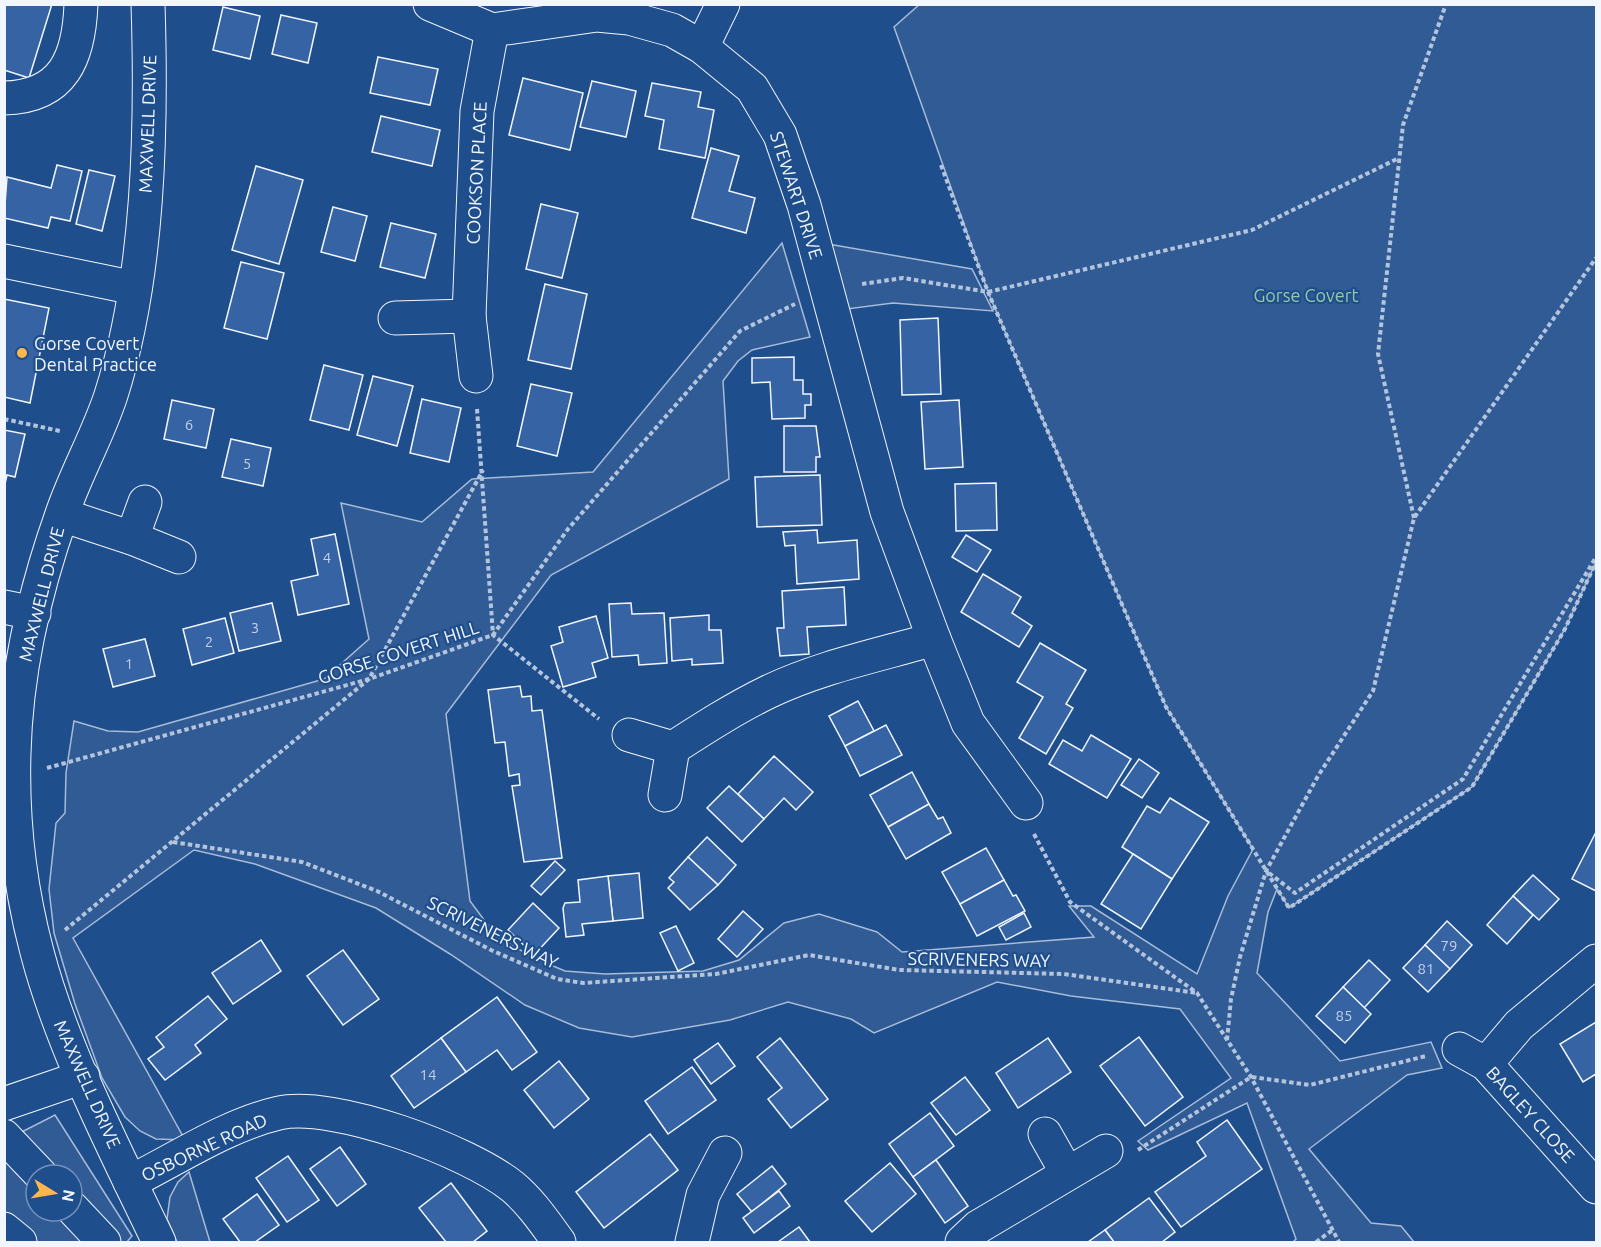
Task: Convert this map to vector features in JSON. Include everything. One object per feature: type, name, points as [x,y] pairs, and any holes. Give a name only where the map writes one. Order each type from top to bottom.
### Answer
[{"type":"street","points":[[4,98],[30,96],[51,87],[64,72],[80,32],[81,4]]},
{"type":"street","name":"MAXWELL DRIVE","points":[[148,4],[151,80],[135,288],[124,347],[110,398],[62,515],[19,610],[24,657],[18,705],[14,777],[21,871],[37,953],[58,1018],[159,1242]]},
{"type":"street","points":[[430,4],[492,30]]},
{"type":"street","points":[[702,47],[723,4]]},
{"type":"street","name":"STEWART DRIVE","points":[[492,30],[597,15],[629,18],[672,30],[702,47],[752,88],[780,135],[804,205],[887,512],[934,639],[968,723],[1026,803]]},
{"type":"street","name":"COOKSON PLACE","points":[[476,376],[469,316],[477,111],[492,30]]},
{"type":"street","points":[[4,261],[135,288]]},
{"type":"street","points":[[395,318],[469,316]]},
{"type":"street","points":[[132,538],[145,502]]},
{"type":"street","points":[[62,515],[132,538],[179,557]]},
{"type":"street","points":[[665,795],[673,748],[725,714],[770,691],[831,668],[934,639]]},
{"type":"street","points":[[629,735],[673,748]]},
{"type":"street","points":[[1472,1056],[1519,1025],[1596,961]]},
{"type":"street","name":"BAGLEY CLOSE","points":[[1472,1056],[1596,1187]]},
{"type":"street","points":[[4,1104],[84,1077]]},
{"type":"street","name":"OSBORNE ROAD","points":[[130,1182],[253,1121],[280,1113],[308,1111],[333,1113],[367,1120],[477,1164],[513,1186],[540,1216],[559,1242]]},
{"type":"street","points":[[1045,1134],[1067,1173]]},
{"type":"street","points":[[4,1137],[29,1163]]},
{"type":"street","points":[[962,1242],[978,1227],[1106,1151]]},
{"type":"street","points":[[692,1242],[704,1195],[725,1153]]},
{"type":"street","points":[[84,1221],[104,1242]]},
{"type":"street","points":[[4,1229],[20,1242]]},
{"type":"path","points":[[1414,518],[1377,354],[1403,124],[1446,4]]},
{"type":"path","points":[[988,292],[1252,230],[1399,158]]},
{"type":"path","points":[[941,165],[988,292],[1166,707],[1289,908],[1472,787],[1565,629],[1596,562]]},
{"type":"path","points":[[1227,1040],[1231,999],[1240,957],[1266,871],[1318,777],[1373,691],[1414,518],[1596,258]]},
{"type":"path","name":"GORSE COVERT HILL","points":[[14,777],[369,679],[493,635],[568,529],[740,331],[827,289],[903,278],[988,292]]},
{"type":"path","points":[[476,376],[493,635],[618,734],[629,735]]},
{"type":"path","points":[[4,419],[93,437]]},
{"type":"path","points":[[37,953],[369,679],[483,470]]},
{"type":"path","points":[[1266,871],[1295,893],[1462,779],[1596,556]]},
{"type":"path","points":[[1026,803],[1033,832],[1070,902],[1197,993],[1251,1077],[1339,1242]]},
{"type":"path","name":"SCRIVENERS WAY","points":[[173,842],[302,862],[377,891],[491,950],[557,979],[584,983],[716,974],[809,955],[899,970],[1065,974],[1197,993]]},
{"type":"path","points":[[1106,1151],[1132,1154],[1251,1077],[1310,1085],[1472,1056]]},
{"type":"path","points":[[1316,1242],[1334,1229]]},
{"type":"shaded area","name":"Gorse Covert","points":[[920,4],[1596,5],[1596,562],[1565,629],[1472,787],[1289,908],[1277,889],[1268,912],[1257,973],[1340,1061],[1431,1042],[1442,1068],[1407,1075],[1309,1149],[1371,1223],[1401,1226],[1414,1242],[1293,1242],[1296,1239],[1247,1103],[1148,1150],[1138,1141],[1231,1078],[1180,1009],[1071,996],[997,982],[874,1033],[851,1019],[788,1002],[730,1020],[632,1037],[579,1028],[525,1005],[450,954],[376,908],[255,864],[194,850],[73,938],[185,1140],[156,1139],[140,1131],[125,1117],[102,1078],[75,1004],[54,933],[49,889],[56,823],[65,813],[66,773],[74,721],[108,731],[138,732],[324,679],[369,639],[341,503],[422,522],[472,479],[593,472],[782,243],[810,337],[752,350],[738,361],[723,381],[729,479],[551,575],[446,714],[470,901],[496,936],[534,958],[565,971],[605,974],[703,971],[739,960],[784,923],[819,914],[877,932],[902,952],[1094,937],[1069,906],[1091,906],[1197,974],[1228,896],[1253,849],[1166,707],[988,292],[894,27]]},
{"type":"shaded area","points":[[828,244],[972,269],[993,311],[893,303],[847,309]]},
{"type":"shaded area","points":[[55,1115],[132,1236],[127,1242],[37,1242],[5,1213],[4,1141]]},
{"type":"shaded area","points":[[189,1172],[210,1242],[177,1242],[167,1219],[170,1197],[178,1182]]},
{"type":"building","points":[[4,4],[52,4],[29,78],[4,70]]},
{"type":"building","points":[[223,7],[260,16],[250,59],[213,50]]},
{"type":"building","points":[[281,15],[317,23],[308,63],[272,54]]},
{"type":"building","points":[[378,57],[438,69],[430,105],[370,93]]},
{"type":"building","points":[[523,78],[583,93],[570,150],[509,135]]},
{"type":"building","points":[[592,81],[636,91],[626,137],[580,127]]},
{"type":"building","points":[[652,83],[701,92],[698,107],[714,110],[705,158],[659,149],[664,120],[645,116]]},
{"type":"building","points":[[381,116],[440,130],[432,166],[372,152]]},
{"type":"building","points":[[711,148],[739,156],[729,191],[755,198],[746,233],[692,218]]},
{"type":"building","points":[[57,165],[82,171],[70,221],[51,217],[48,228],[4,218],[7,177],[51,188]]},
{"type":"building","points":[[256,166],[303,180],[279,264],[232,250]]},
{"type":"building","points":[[89,170],[115,176],[102,231],[76,224]]},
{"type":"building","points":[[541,204],[578,213],[562,278],[526,269]]},
{"type":"building","points":[[333,207],[367,216],[355,261],[321,252]]},
{"type":"building","points":[[391,223],[436,234],[425,278],[380,267]]},
{"type":"building","points":[[241,262],[284,273],[267,339],[224,328]]},
{"type":"building","points":[[545,284],[587,294],[571,369],[528,360]]},
{"type":"building","name":"Gorse Covert Dental Practice","points":[[4,299],[49,308],[30,403],[4,397]]},
{"type":"building","points":[[938,318],[941,394],[902,395],[900,320]]},
{"type":"building","points":[[794,357],[794,380],[803,380],[803,394],[811,394],[811,405],[805,405],[805,418],[772,419],[770,382],[752,383],[752,358]]},
{"type":"building","points":[[324,365],[363,375],[349,430],[310,420]]},
{"type":"building","points":[[373,376],[413,386],[397,446],[357,435]]},
{"type":"building","points":[[531,384],[572,393],[557,456],[517,446]]},
{"type":"building","points":[[422,399],[461,408],[449,462],[410,453]]},
{"type":"building","points":[[172,400],[214,409],[206,448],[164,439]]},
{"type":"building","points":[[959,400],[963,467],[925,469],[921,402]]},
{"type":"building","points":[[784,426],[816,426],[820,457],[816,457],[816,472],[784,472]]},
{"type":"building","points":[[4,430],[25,434],[15,477],[7,475],[4,488]]},
{"type":"building","points":[[231,439],[271,448],[263,486],[222,477]]},
{"type":"building","points":[[820,475],[822,525],[757,527],[755,477]]},
{"type":"building","points":[[996,483],[997,530],[956,531],[955,484]]},
{"type":"building","points":[[817,530],[818,543],[857,540],[859,579],[797,584],[795,545],[785,546],[783,532]]},
{"type":"building","points":[[335,534],[349,604],[298,615],[291,581],[318,575],[311,539]]},
{"type":"building","points":[[966,535],[991,550],[977,572],[952,557]]},
{"type":"building","points":[[983,574],[1021,597],[1012,613],[1032,626],[1019,647],[961,612]]},
{"type":"building","points":[[844,587],[846,625],[807,627],[809,654],[780,656],[777,628],[784,628],[782,591]]},
{"type":"building","points":[[272,603],[281,641],[239,651],[230,613]]},
{"type":"building","points":[[631,603],[632,614],[664,613],[667,663],[639,665],[638,655],[612,657],[609,604]]},
{"type":"building","points":[[709,615],[709,630],[721,630],[723,663],[692,665],[692,659],[672,661],[670,618]]},
{"type":"building","points":[[596,616],[608,658],[592,663],[596,677],[563,687],[551,646],[563,642],[559,627]]},
{"type":"building","points":[[225,618],[234,653],[192,665],[183,629]]},
{"type":"building","points":[[145,639],[155,676],[113,687],[103,649]]},
{"type":"building","points":[[1040,643],[1086,670],[1066,704],[1073,708],[1046,754],[1019,738],[1043,697],[1017,682]]},
{"type":"building","points":[[520,686],[522,697],[531,696],[532,711],[542,710],[562,858],[524,862],[512,786],[520,785],[519,774],[509,776],[505,742],[495,743],[488,690]]},
{"type":"building","points":[[858,701],[874,731],[845,746],[829,716]]},
{"type":"building","points":[[886,725],[902,755],[860,776],[845,746]]},
{"type":"building","points":[[1091,735],[1131,759],[1107,798],[1049,764],[1063,740],[1082,751]]},
{"type":"building","points":[[774,756],[813,792],[796,810],[784,798],[764,819],[738,794]]},
{"type":"building","points":[[1139,759],[1159,773],[1142,798],[1121,785]]},
{"type":"building","points":[[912,772],[929,804],[888,827],[870,795]]},
{"type":"building","points":[[729,786],[764,819],[742,842],[707,808]]},
{"type":"building","points":[[1170,798],[1209,822],[1172,879],[1122,847],[1147,806],[1160,813]]},
{"type":"building","points":[[929,804],[938,819],[943,817],[951,833],[906,859],[888,827]]},
{"type":"building","points":[[1596,832],[1596,891],[1572,879]]},
{"type":"building","points":[[707,837],[736,865],[718,885],[688,857]]},
{"type":"building","points":[[986,848],[1004,880],[960,904],[942,872]]},
{"type":"building","points":[[1133,854],[1172,879],[1141,929],[1101,904]]},
{"type":"building","points":[[688,857],[718,885],[690,910],[668,888],[674,882],[669,878]]},
{"type":"building","points":[[555,861],[565,870],[541,895],[531,886]]},
{"type":"building","points":[[639,873],[643,918],[613,921],[608,876]]},
{"type":"building","points":[[1533,875],[1559,899],[1539,920],[1513,896]]},
{"type":"building","points":[[608,876],[613,921],[582,924],[584,935],[566,937],[563,908],[565,903],[580,902],[578,880]]},
{"type":"building","points":[[1004,880],[1025,911],[977,936],[960,904]]},
{"type":"building","points":[[1513,896],[1533,915],[1507,944],[1487,925]]},
{"type":"building","points":[[533,903],[559,928],[534,955],[508,930]]},
{"type":"building","points":[[743,911],[763,929],[737,957],[718,939]]},
{"type":"building","points":[[1024,913],[1031,927],[1006,940],[999,927]]},
{"type":"building","points":[[1447,921],[1472,945],[1450,969],[1425,945]]},
{"type":"building","points":[[676,926],[694,963],[678,971],[660,933]]},
{"type":"building","points":[[261,940],[281,971],[233,1004],[212,973]]},
{"type":"building","points":[[1425,945],[1450,969],[1428,992],[1403,968]]},
{"type":"building","points":[[343,950],[379,999],[343,1025],[307,976]]},
{"type":"building","points":[[1369,960],[1390,980],[1364,1008],[1343,987]]},
{"type":"building","points":[[1343,987],[1371,1014],[1345,1043],[1316,1016]]},
{"type":"building","points":[[208,996],[227,1019],[195,1045],[201,1053],[165,1080],[148,1059],[164,1047],[156,1037]]},
{"type":"building","points":[[497,997],[537,1052],[512,1070],[497,1050],[466,1072],[441,1038]]},
{"type":"building","points":[[1596,1022],[1596,1074],[1583,1082],[1560,1044]]},
{"type":"building","points":[[1139,1037],[1183,1097],[1145,1126],[1100,1066]]},
{"type":"building","points":[[441,1038],[466,1072],[414,1108],[391,1076]]},
{"type":"building","points":[[780,1038],[828,1099],[791,1128],[768,1099],[782,1088],[757,1057]]},
{"type":"building","points":[[1048,1038],[1071,1072],[1018,1108],[996,1073]]},
{"type":"building","points":[[718,1043],[735,1066],[711,1084],[694,1060]]},
{"type":"building","points":[[559,1061],[589,1099],[554,1128],[524,1090]]},
{"type":"building","points":[[692,1067],[716,1100],[668,1134],[645,1101]]},
{"type":"building","points":[[965,1077],[990,1110],[956,1135],[931,1103]]},
{"type":"building","points":[[930,1113],[954,1146],[913,1177],[889,1144]]},
{"type":"building","points":[[1227,1120],[1262,1169],[1181,1227],[1155,1192],[1206,1156],[1197,1142]]},
{"type":"building","points":[[650,1134],[678,1170],[604,1228],[576,1192]]},
{"type":"building","points":[[340,1147],[366,1184],[337,1206],[310,1169]]},
{"type":"building","points":[[288,1156],[319,1200],[287,1222],[256,1178]]},
{"type":"building","points":[[936,1160],[968,1206],[945,1223],[913,1177]]},
{"type":"building","points":[[890,1163],[916,1194],[872,1232],[845,1201]]},
{"type":"building","points":[[772,1166],[786,1184],[752,1212],[737,1194]]},
{"type":"building","points":[[451,1183],[487,1231],[473,1242],[446,1242],[419,1208]]},
{"type":"building","points":[[779,1191],[790,1206],[754,1233],[743,1218]]},
{"type":"building","points":[[257,1194],[279,1225],[255,1242],[240,1242],[223,1219]]},
{"type":"building","points":[[1149,1198],[1175,1232],[1162,1242],[1114,1242],[1105,1230]]},
{"type":"building","points":[[799,1227],[810,1242],[778,1242]]},
{"type":"building","points":[[1105,1230],[1114,1242],[1088,1242]]},
{"type":"place","name":"Gorse Covert Dental Practice","points":[[22,353]]}]
